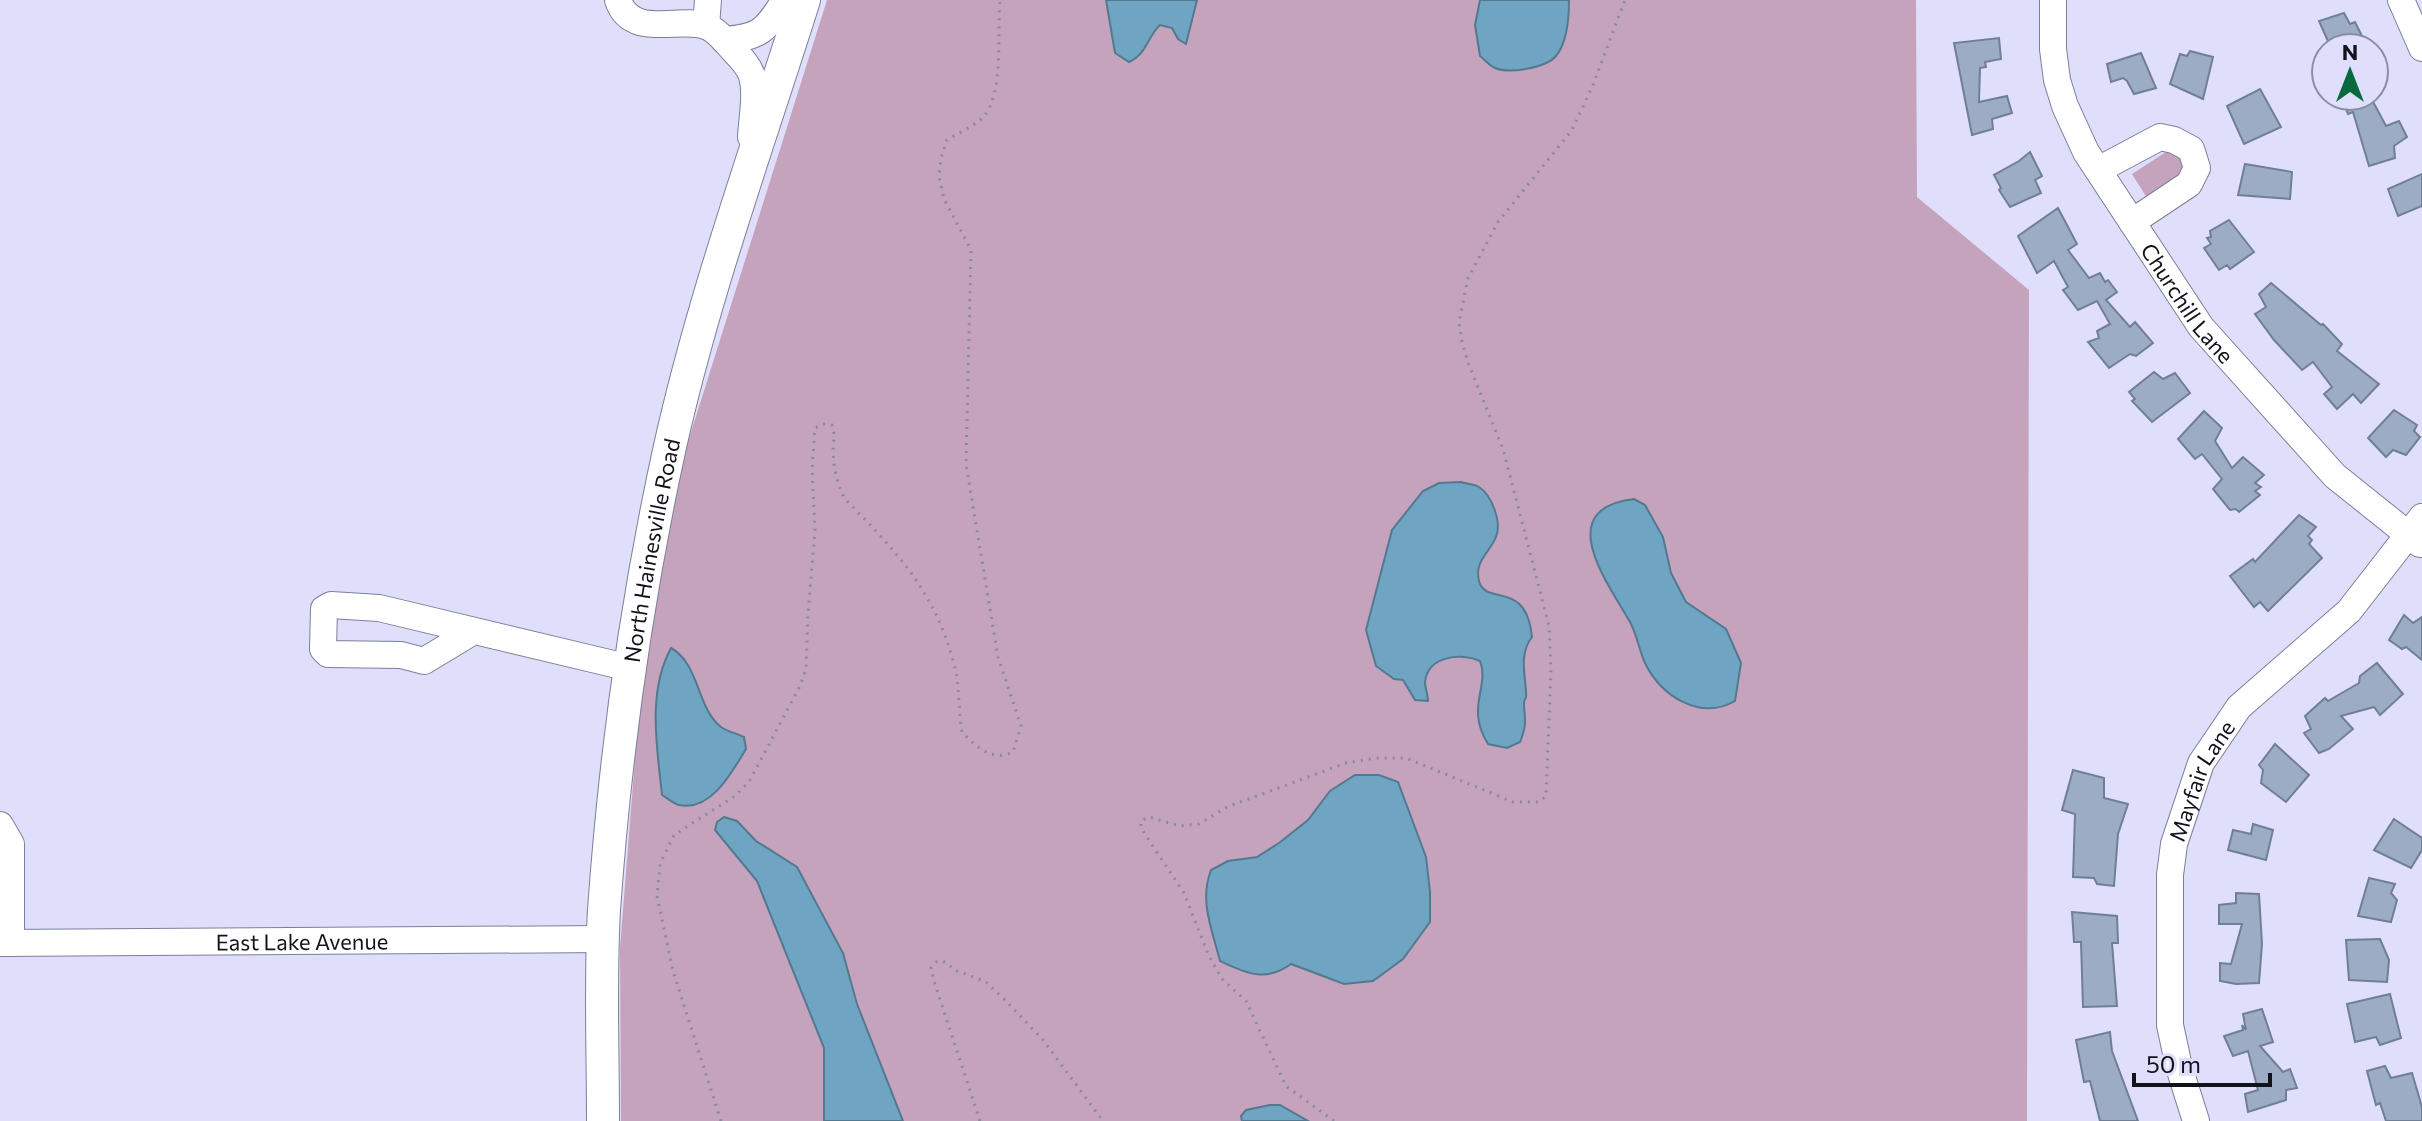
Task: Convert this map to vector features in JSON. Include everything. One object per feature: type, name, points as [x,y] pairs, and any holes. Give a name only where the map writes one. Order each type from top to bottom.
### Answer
[{"type":"main road","name":"North Hainesville Road","points":[[603,1121],[604,939],[617,759],[644,579],[670,449],[704,313],[804,0]]},
{"type":"street","points":[[618,0],[627,14],[645,23],[713,22],[756,36],[785,0]]},
{"type":"street","name":"Churchill Lane","points":[[2053,0],[2053,49],[2057,80],[2082,144],[2201,327],[2335,476],[2417,532]]},
{"type":"street","points":[[2401,0],[2422,48]]},
{"type":"street","points":[[713,22],[749,68],[754,86],[749,172]]},
{"type":"street","points":[[2098,170],[2160,137],[2191,149],[2197,168],[2189,184],[2132,222]]},
{"type":"street","name":"Mayfair Lane","points":[[2196,1121],[2170,1025],[2170,875],[2174,844],[2201,763],[2239,707],[2349,611],[2417,532]]},
{"type":"street","points":[[472,632],[424,661],[401,655],[328,654],[323,649],[324,609],[331,605],[379,608],[630,668]]},
{"type":"street","points":[[0,825],[11,844],[5,943]]},
{"type":"street","name":"East Lake Avenue","points":[[5,943],[604,939]]},
{"type":"path","points":[[721,1121],[673,971],[657,896],[660,864],[674,835],[735,796],[749,782],[800,686],[806,669],[815,545],[812,452],[815,428],[823,424],[832,425],[835,432],[833,457],[838,485],[845,499],[918,579],[941,624],[954,665],[962,732],[986,753],[1005,756],[1013,752],[1018,740],[1021,726],[998,657],[966,464],[971,250],[944,199],[939,176],[947,140],[982,119],[992,104],[997,87],[1000,0]]},
{"type":"path","points":[[1334,1121],[1286,1086],[1246,1001],[1222,979],[1208,954],[1184,893],[1141,828],[1141,821],[1149,817],[1180,826],[1199,824],[1227,807],[1346,763],[1376,758],[1406,758],[1513,802],[1539,802],[1546,796],[1551,670],[1549,626],[1503,449],[1469,365],[1459,322],[1468,278],[1498,222],[1572,130],[1593,85],[1625,0]]},
{"type":"path","points":[[980,1121],[934,981],[931,968],[936,962],[943,961],[957,971],[985,981],[1043,1040],[1103,1121]]},
{"type":"shaded area","points":[[827,0],[1916,0],[1917,197],[2029,290],[2027,1121],[621,1121],[620,948],[640,695],[663,546],[686,448]]},
{"type":"shaded area","points":[[2172,148],[2180,149],[2189,168],[2147,198],[2132,174]]},
{"type":"water","points":[[1106,0],[1197,0],[1186,44],[1178,39],[1172,28],[1160,25],[1140,55],[1129,62],[1115,53]]},
{"type":"water","points":[[1480,0],[1569,0],[1568,22],[1560,51],[1544,64],[1527,69],[1501,70],[1491,66],[1480,56],[1475,25]]},
{"type":"water","points":[[1461,482],[1484,491],[1497,517],[1498,531],[1481,562],[1479,581],[1489,592],[1514,600],[1522,607],[1532,637],[1524,657],[1524,731],[1520,742],[1507,748],[1488,744],[1481,731],[1478,719],[1482,680],[1480,661],[1455,657],[1439,661],[1427,673],[1428,701],[1415,700],[1403,680],[1394,679],[1376,666],[1366,630],[1392,530],[1423,491],[1439,483]]},
{"type":"water","points":[[1634,499],[1645,505],[1663,537],[1671,573],[1686,602],[1726,629],[1741,663],[1735,701],[1708,708],[1683,702],[1661,686],[1645,663],[1632,627],[1600,569],[1590,532],[1595,517],[1609,506]]},
{"type":"water","points":[[671,648],[688,664],[713,719],[724,729],[744,737],[746,749],[719,788],[711,796],[690,806],[677,804],[662,795],[656,739],[656,701]]},
{"type":"water","points":[[1355,775],[1379,775],[1398,782],[1426,857],[1430,922],[1403,959],[1373,981],[1344,984],[1291,964],[1273,973],[1256,974],[1220,961],[1206,904],[1211,870],[1228,861],[1257,857],[1279,843],[1308,820],[1330,791]]},
{"type":"water","points":[[724,817],[737,821],[756,841],[797,867],[843,953],[857,1004],[903,1121],[824,1121],[824,1048],[757,881],[715,830],[717,822]]},
{"type":"water","points":[[1280,1105],[1308,1121],[1242,1121],[1241,1116],[1246,1110]]},
{"type":"building","points":[[2344,13],[2350,24],[2355,22],[2360,32],[2324,32],[2319,21]]},
{"type":"building","points":[[1999,38],[2001,59],[1985,62],[1986,67],[1980,68],[1979,102],[2007,96],[2012,113],[1992,119],[1993,129],[1972,135],[1954,43]]},
{"type":"building","points":[[2190,51],[2213,57],[2203,99],[2170,84],[2180,54],[2187,56]]},
{"type":"building","points":[[2141,53],[2156,88],[2134,94],[2123,78],[2111,82],[2107,64]]},
{"type":"building","points":[[2260,89],[2281,127],[2244,144],[2227,106]]},
{"type":"building","points":[[2353,112],[2379,112],[2386,126],[2399,121],[2407,137],[2394,146],[2395,158],[2369,166]]},
{"type":"building","points":[[2030,152],[2042,176],[2035,180],[2041,193],[2010,207],[1994,175]]},
{"type":"building","points":[[2245,164],[2292,172],[2290,199],[2238,195]]},
{"type":"building","points":[[2422,174],[2422,206],[2398,216],[2388,189]]},
{"type":"building","points":[[2058,208],[2077,244],[2068,250],[2089,278],[2100,273],[2105,282],[2108,280],[2117,292],[2106,300],[2130,327],[2135,322],[2153,343],[2136,356],[2130,354],[2109,368],[2088,342],[2099,338],[2097,331],[2110,324],[2097,301],[2078,310],[2063,290],[2068,287],[2054,261],[2037,273],[2018,236]]},
{"type":"building","points":[[2229,220],[2254,252],[2230,269],[2227,265],[2219,270],[2204,248],[2211,244],[2207,238],[2211,237],[2210,231]]},
{"type":"building","points":[[2271,283],[2323,324],[2342,344],[2337,351],[2379,384],[2361,403],[2353,394],[2337,409],[2324,394],[2332,387],[2313,362],[2302,370],[2274,340],[2255,314],[2266,307],[2259,294]]},
{"type":"building","points":[[2154,372],[2163,379],[2175,373],[2190,393],[2152,422],[2132,401],[2135,399],[2129,392]]},
{"type":"building","points":[[2394,410],[2417,425],[2414,431],[2420,437],[2406,455],[2393,450],[2386,457],[2368,438]]},
{"type":"building","points":[[2204,411],[2222,428],[2215,441],[2232,468],[2243,457],[2264,475],[2255,483],[2261,487],[2255,491],[2260,495],[2239,512],[2230,510],[2213,489],[2222,479],[2202,454],[2195,459],[2178,439]]},
{"type":"building","points":[[2299,515],[2316,527],[2308,536],[2312,540],[2309,544],[2322,558],[2268,611],[2260,602],[2254,607],[2230,576],[2253,559],[2255,562]]},
{"type":"building","points":[[2404,615],[2413,623],[2422,617],[2422,660],[2406,647],[2402,649],[2389,640]]},
{"type":"building","points":[[2377,663],[2403,694],[2380,715],[2374,707],[2341,716],[2353,729],[2329,749],[2319,753],[2304,733],[2311,729],[2305,716],[2325,698],[2328,701],[2359,683],[2360,676]]},
{"type":"building","points":[[2275,744],[2309,775],[2286,802],[2261,783],[2263,770],[2259,765]]},
{"type":"building","points":[[2073,770],[2104,778],[2104,798],[2128,804],[2118,834],[2114,886],[2097,884],[2094,878],[2073,877],[2075,814],[2062,810]]},
{"type":"building","points":[[2394,819],[2422,838],[2422,850],[2411,868],[2374,850]]},
{"type":"building","points":[[2253,824],[2273,830],[2266,860],[2228,850],[2233,830],[2251,834]]},
{"type":"building","points":[[2369,878],[2395,884],[2391,893],[2397,900],[2391,922],[2358,916]]},
{"type":"building","points":[[2236,893],[2259,894],[2262,944],[2259,983],[2220,981],[2220,963],[2231,964],[2242,924],[2219,924],[2219,905],[2236,903]]},
{"type":"building","points":[[2072,912],[2117,916],[2118,943],[2112,943],[2117,1006],[2083,1007],[2081,942],[2074,942]]},
{"type":"building","points":[[2380,939],[2389,960],[2387,982],[2349,980],[2346,940]]},
{"type":"building","points":[[2390,994],[2401,1038],[2380,1045],[2376,1037],[2355,1042],[2347,1004]]},
{"type":"building","points":[[2262,1009],[2273,1042],[2260,1046],[2283,1072],[2290,1069],[2297,1088],[2286,1090],[2286,1100],[2248,1112],[2245,1094],[2258,1090],[2248,1051],[2233,1056],[2224,1036],[2243,1030],[2242,1025],[2246,1030],[2243,1014]]},
{"type":"building","points":[[2110,1032],[2112,1051],[2138,1121],[2100,1121],[2090,1081],[2084,1082],[2076,1040]]},
{"type":"building","points":[[2385,1066],[2391,1078],[2412,1073],[2422,1107],[2422,1121],[2386,1121],[2380,1103],[2376,1105],[2367,1071]]}]
